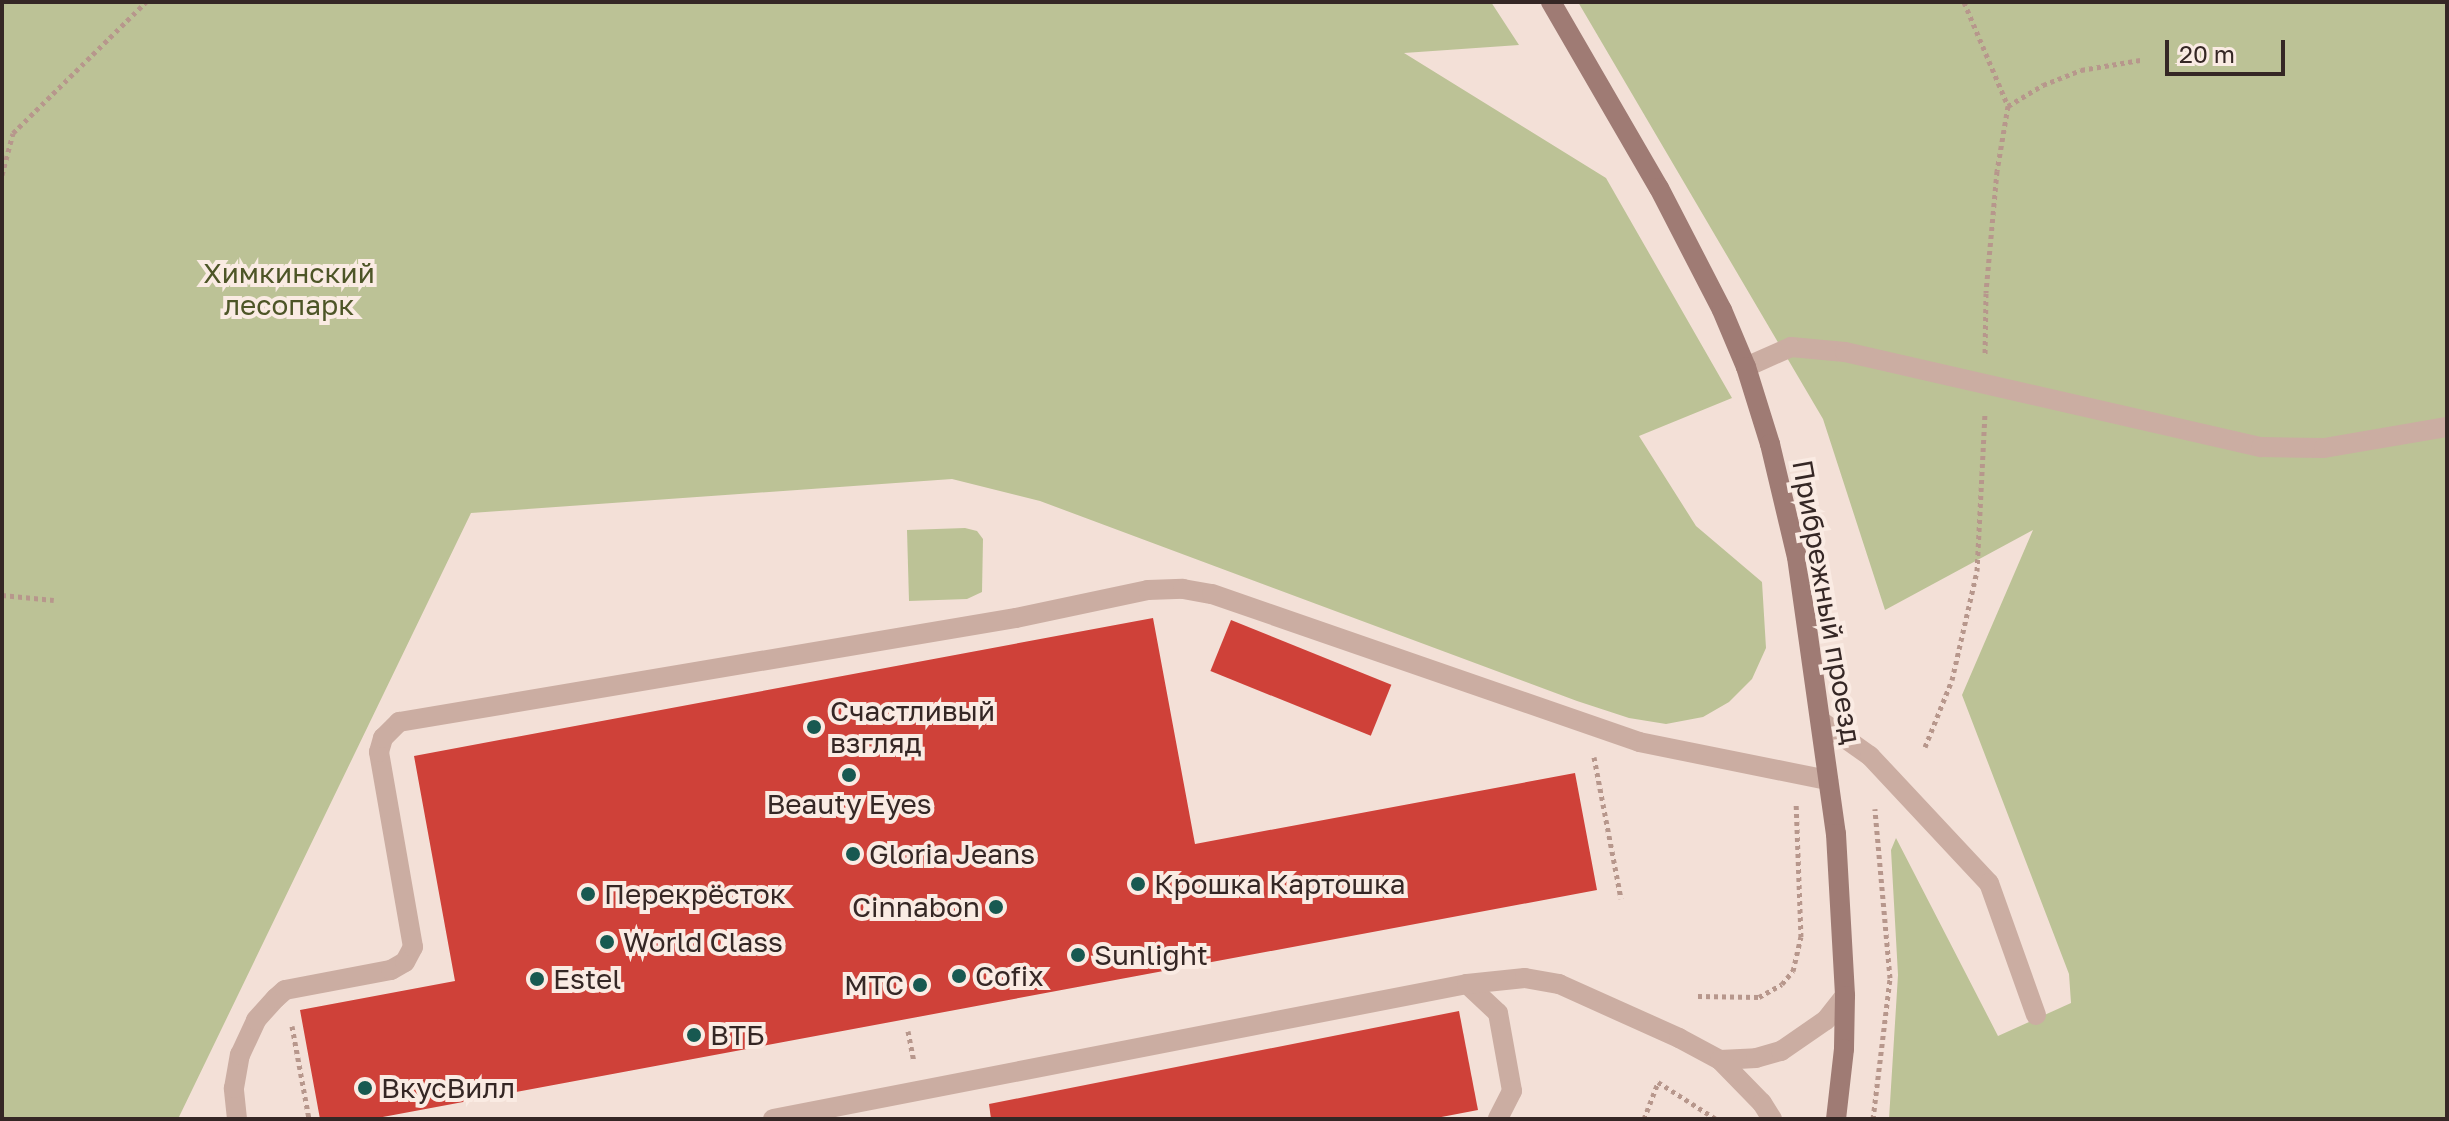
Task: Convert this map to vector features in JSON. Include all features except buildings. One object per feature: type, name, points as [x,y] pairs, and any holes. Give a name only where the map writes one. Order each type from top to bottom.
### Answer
[{"type":"street","name":"Прибрежный проезд","points":[[1551,2],[1659,188],[1722,310],[1746,367],[1770,444],[1797,557],[1837,848],[1845,996],[1844,1049],[1836,1119]]},
{"type":"lane","points":[[1746,367],[1791,347],[1845,352],[2261,447],[2324,448],[2447,427]]},
{"type":"lane","points":[[237,1119],[234,1088],[240,1055],[256,1020],[285,990],[391,970],[409,956],[411,934],[379,752],[383,738],[399,722],[1016,618],[1169,588],[1212,594],[1657,746],[1828,780]]},
{"type":"lane","points":[[1822,722],[1870,756],[1989,883],[2036,1015]]},
{"type":"lane","points":[[773,1119],[1467,984],[1525,978],[1559,984],[1720,1060],[1762,1103],[1772,1119]]},
{"type":"lane","points":[[1467,984],[1498,1013],[1512,1091],[1498,1119]]},
{"type":"lane","points":[[1720,1060],[1756,1058],[1781,1051],[1826,1020],[1845,996]]},
{"type":"path","points":[[2,175],[13,133],[146,2]]},
{"type":"path","points":[[2008,106],[2043,85],[2081,70],[2140,60]]},
{"type":"path","points":[[2,595],[54,600]]},
{"type":"path","points":[[1588,724],[1621,898]]},
{"type":"path","points":[[1870,756],[1890,978],[1873,1119]]},
{"type":"path","points":[[1698,996],[1759,997],[1782,984],[1793,971],[1801,937],[1795,773]]},
{"type":"path","points":[[285,990],[309,1119]]},
{"type":"path","points":[[1644,1119],[1658,1082],[1716,1119]]},
{"type":"green space","name":"Химкинский лесопарк","points":[[2,2],[1491,2],[1519,45],[1404,53],[1606,178],[1732,398],[1639,436],[1696,526],[1762,582],[1766,648],[1752,679],[1729,702],[1703,717],[1666,724],[1629,718],[1577,701],[1040,501],[952,479],[471,513],[178,1119],[2,1119]]},
{"type":"green space","points":[[1578,2],[2447,2],[2447,1119],[1889,1119],[1898,975],[1891,850],[1896,838],[1998,1036],[2071,1003],[2069,974],[1962,695],[2033,530],[1885,610],[1823,419]]},
{"type":"green space","points":[[965,528],[977,531],[983,539],[982,592],[967,599],[909,601],[907,530]]},
{"type":"place","name":"Счастливый взгляд","points":[[814,727]]},
{"type":"place","name":"Beauty Eyes","points":[[849,775]]},
{"type":"place","name":"Gloria Jeans","points":[[853,854]]},
{"type":"place","name":"Крошка Картошка","points":[[1138,884]]},
{"type":"place","name":"Перекрёсток","points":[[588,894]]},
{"type":"place","name":"Cinnabon","points":[[996,907]]},
{"type":"place","name":"World Class","points":[[607,942]]},
{"type":"place","name":"Sunlight","points":[[1078,955]]},
{"type":"place","name":"Cofix","points":[[959,976]]},
{"type":"place","name":"Estel","points":[[537,979]]},
{"type":"place","name":"МТС","points":[[920,985]]},
{"type":"place","name":"ВТБ","points":[[694,1035]]},
{"type":"place","name":"ВкусВилл","points":[[365,1088]]}]
